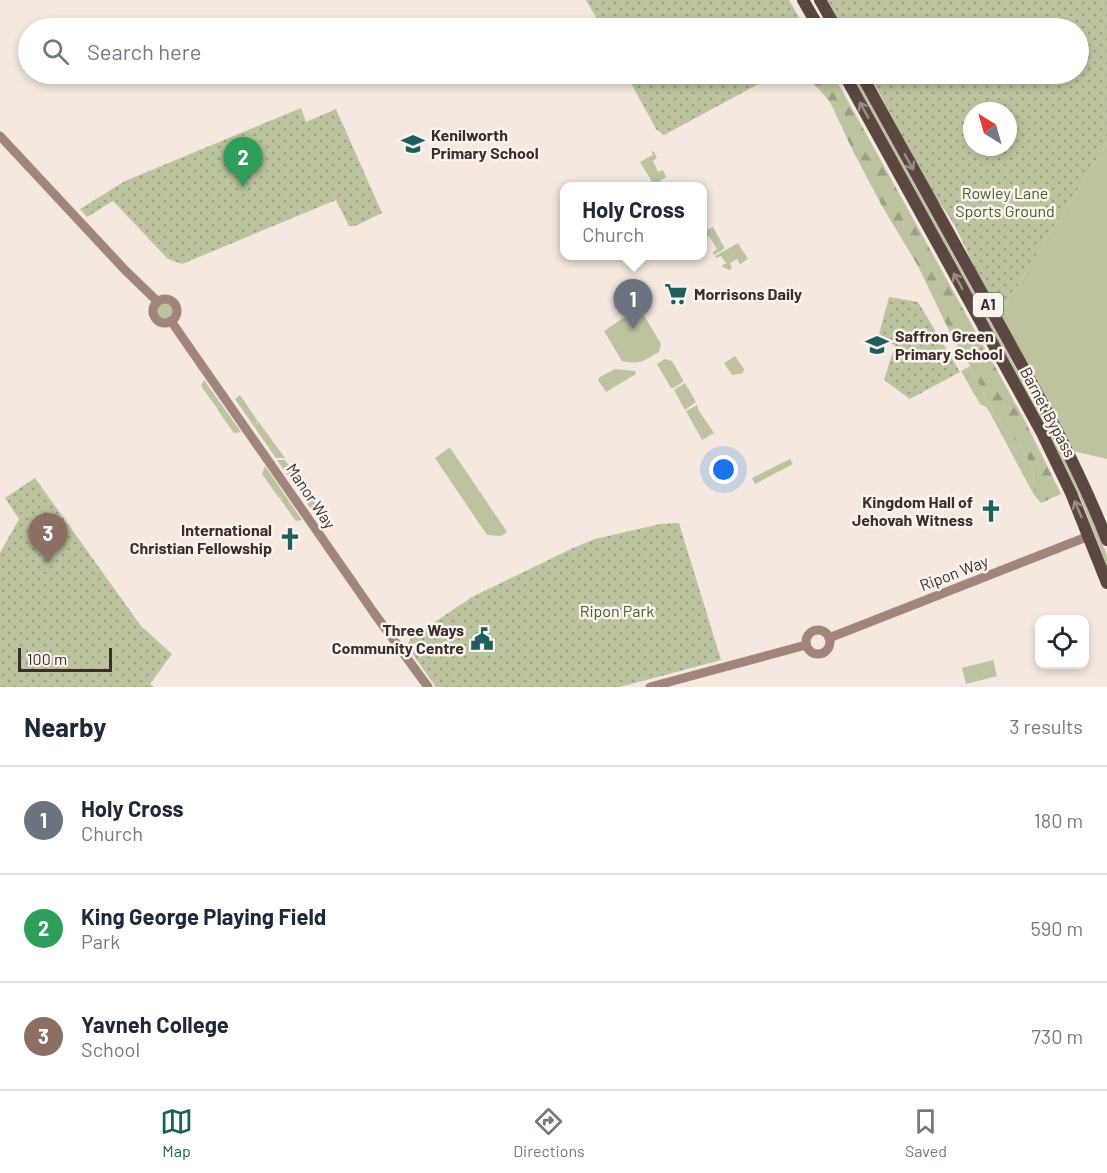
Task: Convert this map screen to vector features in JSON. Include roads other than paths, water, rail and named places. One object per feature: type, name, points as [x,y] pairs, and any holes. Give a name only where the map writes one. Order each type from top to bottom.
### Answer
[{"type":"highway","points":[[803,0],[813,18]]},
{"type":"highway","points":[[820,0],[830,18]]},
{"type":"highway","name":"Barnet Bypass","points":[[850,84],[1041,430],[1071,493],[1107,583]]},
{"type":"highway","name":"Barnet Bypass","points":[[867,84],[1017,356],[1086,489],[1107,540]]},
{"type":"street","points":[[0,136],[125,270],[157,301]]},
{"type":"street","points":[[164,299],[175,304],[177,311],[171,321],[164,323],[154,317],[153,310],[157,301],[164,299]]},
{"type":"street","name":"Manor Way","points":[[171,321],[371,609],[428,687]]},
{"type":"street","name":"Ripon Way","points":[[829,638],[1089,536]]},
{"type":"street","name":"Ripon Way","points":[[817,630],[825,632],[829,638],[830,645],[822,654],[811,652],[806,645],[806,638],[817,630]]},
{"type":"street","name":"Ripon Way","points":[[650,687],[806,645]]},
{"type":"place","name":"Kenilworth Primary School","points":[[413,144]]},
{"type":"place","name":"King George Playing Field","points":[[243,187]]},
{"type":"place","name":"Morrisons Daily","points":[[676,294]]},
{"type":"place","name":"Holy Cross","points":[[633,329]]},
{"type":"place","name":"Saffron Green Primary School","points":[[877,345]]},
{"type":"place","name":"Kingdom Hall of Jehovah Witness","points":[[991,511]]},
{"type":"place","name":"International Christian Fellowship","points":[[290,539]]},
{"type":"place","name":"Yavneh College","points":[[48,563]]},
{"type":"place","name":"Three Ways Community Centre","points":[[482,639]]},
{"type":"park label","name":"Rowley Lane Sports Ground","points":[[1005,202]]},
{"type":"park label","name":"Ripon Park","points":[[617,611]]}]
